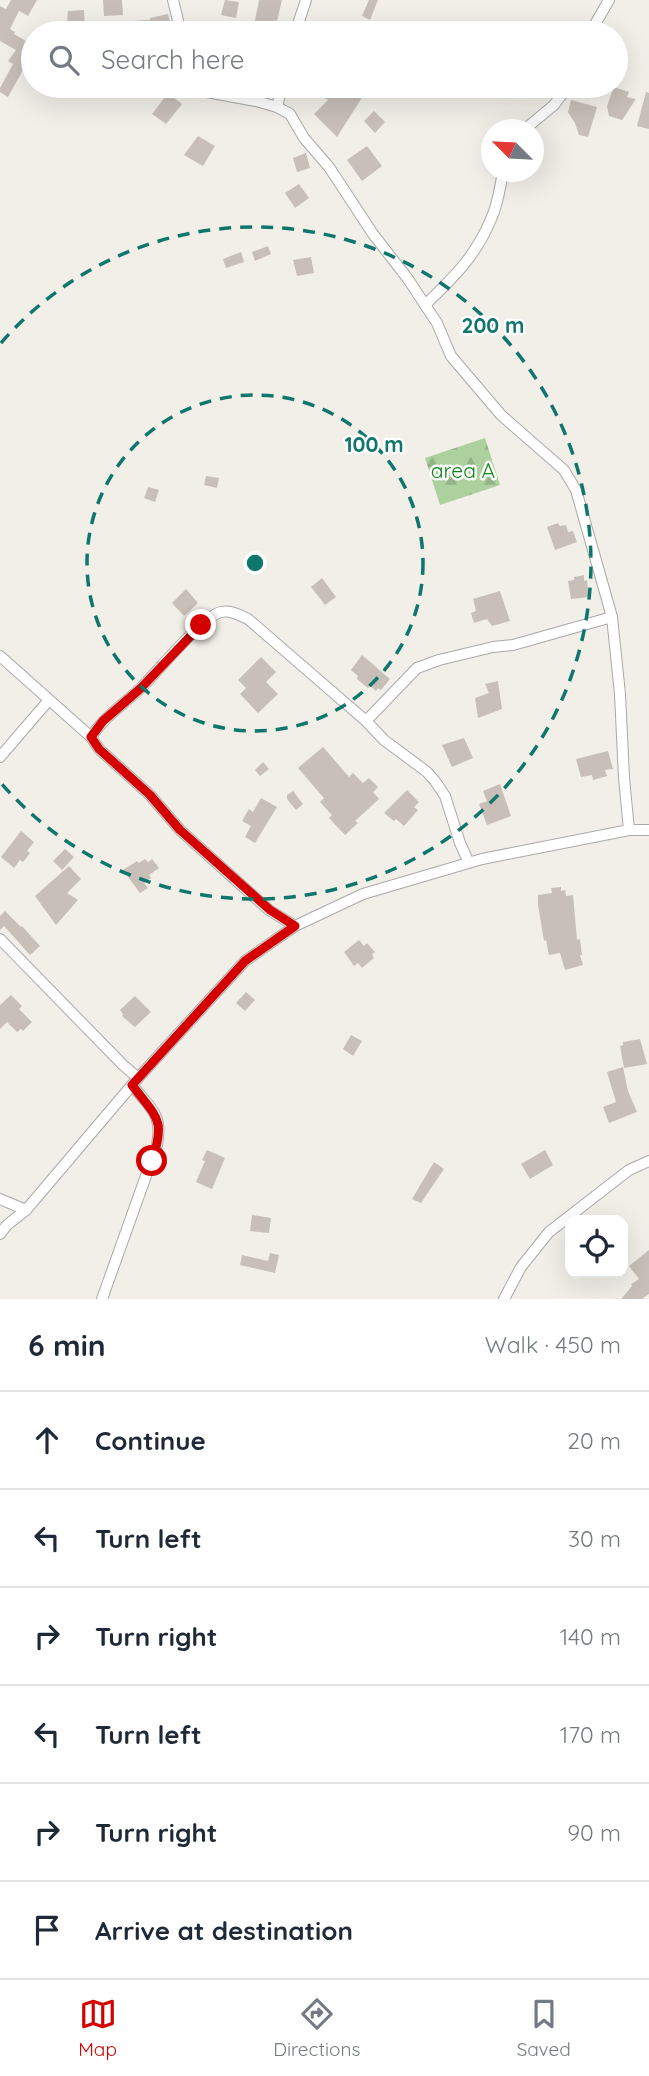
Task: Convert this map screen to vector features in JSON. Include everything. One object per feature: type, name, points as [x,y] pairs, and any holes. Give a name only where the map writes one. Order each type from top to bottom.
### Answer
[{"type":"street","points":[[173,0],[178,21]]},
{"type":"street","points":[[299,21],[306,0]]},
{"type":"street","points":[[597,21],[609,0]]},
{"type":"street","points":[[235,98],[277,107],[290,114],[303,138],[329,167],[373,234],[408,279],[437,323],[451,356],[501,415],[564,470],[576,490],[612,617],[629,830]]},
{"type":"street","points":[[277,107],[279,98]]},
{"type":"street","points":[[537,119],[559,98]]},
{"type":"street","points":[[425,305],[465,266],[480,243],[492,217],[501,182]]},
{"type":"street","points":[[91,737],[103,721],[141,688],[194,632],[220,612],[235,612],[248,619],[366,720],[384,740],[427,772],[446,796],[460,843],[470,863]]},
{"type":"street","points":[[366,720],[417,668],[439,660],[524,642],[612,617]]},
{"type":"street","points":[[0,656],[91,737],[99,749],[150,795],[180,830],[270,910],[295,926]]},
{"type":"street","points":[[0,757],[49,700]]},
{"type":"street","points":[[0,1234],[26,1210],[135,1082],[245,961],[295,926],[363,894],[470,863],[629,830],[649,830]]},
{"type":"street","points":[[0,939],[123,1065],[159,1123],[152,1161],[102,1299]]},
{"type":"street","points":[[504,1299],[521,1267],[549,1232],[629,1170],[649,1161]]},
{"type":"street","points":[[0,1199],[26,1210]]},
{"type":"green space","name":"area A","points":[[485,438],[500,485],[440,505],[425,458]]},
{"type":"building","points":[[11,0],[37,0],[28,16],[19,11],[10,29],[21,38],[21,74],[8,97],[0,92],[0,88],[13,64],[8,61],[16,50],[0,41],[0,6],[6,9]]},
{"type":"building","points":[[103,0],[122,0],[123,15],[104,16]]},
{"type":"building","points":[[225,0],[239,2],[236,18],[221,15]]},
{"type":"building","points":[[259,0],[282,0],[277,21],[255,21]]},
{"type":"building","points":[[369,0],[378,0],[370,20],[362,16]]},
{"type":"building","points":[[84,10],[84,21],[67,21],[68,11]]},
{"type":"building","points":[[168,14],[170,21],[130,21],[150,20]]},
{"type":"building","points":[[646,92],[649,93],[649,129],[637,126]]},
{"type":"building","points":[[164,98],[174,98],[182,104],[166,124],[152,114]]},
{"type":"building","points":[[325,98],[362,98],[337,137],[314,114],[328,100]]},
{"type":"building","points":[[610,98],[636,99],[622,120],[609,116],[607,106]]},
{"type":"building","points":[[571,100],[597,107],[588,137],[579,135],[568,112]]},
{"type":"building","points":[[374,111],[385,122],[375,133],[364,121]]},
{"type":"building","points":[[198,136],[215,146],[203,166],[184,155]]},
{"type":"building","points":[[367,146],[382,166],[362,181],[347,160]]},
{"type":"building","points":[[306,153],[310,168],[297,172],[293,158]]},
{"type":"building","points":[[299,184],[309,198],[295,208],[285,193]]},
{"type":"building","points":[[268,246],[271,254],[255,261],[252,252]]},
{"type":"building","points":[[241,252],[244,262],[226,268],[223,259]]},
{"type":"building","points":[[311,257],[314,273],[297,276],[293,260]]},
{"type":"building","points":[[206,476],[219,478],[217,488],[204,485]]},
{"type":"building","points":[[148,487],[159,490],[155,502],[144,498]]},
{"type":"building","points":[[558,523],[560,526],[566,525],[568,532],[573,531],[577,542],[555,550],[547,527]]},
{"type":"building","points":[[584,575],[589,597],[571,599],[568,581]]},
{"type":"building","points":[[322,578],[336,597],[325,605],[311,587]]},
{"type":"building","points":[[186,589],[198,603],[184,616],[172,603]]},
{"type":"building","points":[[500,591],[510,621],[492,626],[487,619],[474,623],[471,613],[476,611],[473,599]]},
{"type":"building","points":[[362,655],[390,679],[381,690],[378,688],[376,691],[370,686],[368,688],[351,670]]},
{"type":"building","points":[[261,657],[276,672],[266,682],[278,694],[258,713],[240,694],[246,688],[238,680]]},
{"type":"building","points":[[498,681],[502,709],[478,718],[475,698],[489,693],[485,684]]},
{"type":"building","points":[[464,738],[473,758],[452,767],[442,745]]},
{"type":"building","points":[[323,747],[349,777],[353,773],[363,783],[369,778],[378,787],[373,792],[379,799],[355,821],[358,823],[345,835],[329,818],[332,815],[320,802],[324,798],[298,768]]},
{"type":"building","points":[[608,751],[613,769],[605,770],[607,776],[593,780],[592,775],[581,777],[576,759]]},
{"type":"building","points":[[263,762],[269,769],[260,776],[255,770]]},
{"type":"building","points":[[500,784],[511,816],[487,825],[479,804],[487,801],[483,791]]},
{"type":"building","points":[[407,790],[419,802],[414,807],[418,810],[404,826],[384,813]]},
{"type":"building","points":[[293,791],[303,804],[296,810],[287,799],[287,795]]},
{"type":"building","points":[[261,798],[277,807],[255,843],[245,837],[251,826],[242,821],[249,809],[253,812]]},
{"type":"building","points":[[21,831],[34,842],[27,851],[30,853],[14,868],[1,857]]},
{"type":"building","points":[[65,849],[74,857],[62,870],[53,861]]},
{"type":"building","points":[[145,859],[148,862],[152,859],[159,868],[149,875],[151,878],[144,883],[148,888],[140,893],[123,870]]},
{"type":"building","points":[[69,866],[81,879],[67,893],[78,900],[56,925],[35,896]]},
{"type":"building","points":[[561,887],[566,896],[573,895],[577,940],[580,939],[583,965],[565,970],[560,953],[549,955],[538,905],[538,895],[552,893],[551,888]]},
{"type":"building","points":[[5,911],[40,946],[30,955],[4,926],[0,930],[0,916]]},
{"type":"building","points":[[359,940],[364,946],[367,943],[375,952],[372,954],[374,958],[362,968],[358,963],[354,966],[344,952]]},
{"type":"building","points":[[246,992],[255,1000],[245,1011],[236,1003]]},
{"type":"building","points":[[11,995],[22,1006],[19,1009],[32,1022],[23,1031],[21,1029],[17,1032],[7,1022],[0,1029],[0,1005]]},
{"type":"building","points":[[135,996],[151,1012],[135,1027],[122,1016],[120,1010]]},
{"type":"building","points":[[351,1035],[362,1041],[353,1056],[343,1049]]},
{"type":"building","points":[[640,1039],[647,1064],[624,1068],[620,1046],[623,1042]]},
{"type":"building","points":[[623,1067],[628,1091],[637,1112],[609,1123],[603,1107],[616,1102],[607,1072]]},
{"type":"building","points":[[207,1150],[225,1158],[212,1189],[196,1182]]},
{"type":"building","points":[[545,1150],[553,1165],[530,1179],[521,1164]]},
{"type":"building","points":[[434,1162],[444,1169],[421,1203],[412,1199]]},
{"type":"building","points":[[252,1215],[271,1218],[269,1233],[250,1231]]},
{"type":"building","points":[[649,1250],[649,1294],[642,1299],[621,1299],[631,1284],[639,1279],[629,1266]]},
{"type":"building","points":[[270,1253],[279,1255],[275,1273],[240,1265],[242,1255],[268,1261]]},
{"type":"route","points":[[152,1161],[159,1123],[156,1115],[132,1085],[245,961],[295,926],[270,910],[180,830],[150,795],[99,749],[91,737],[99,725],[141,688],[201,625]]}]
